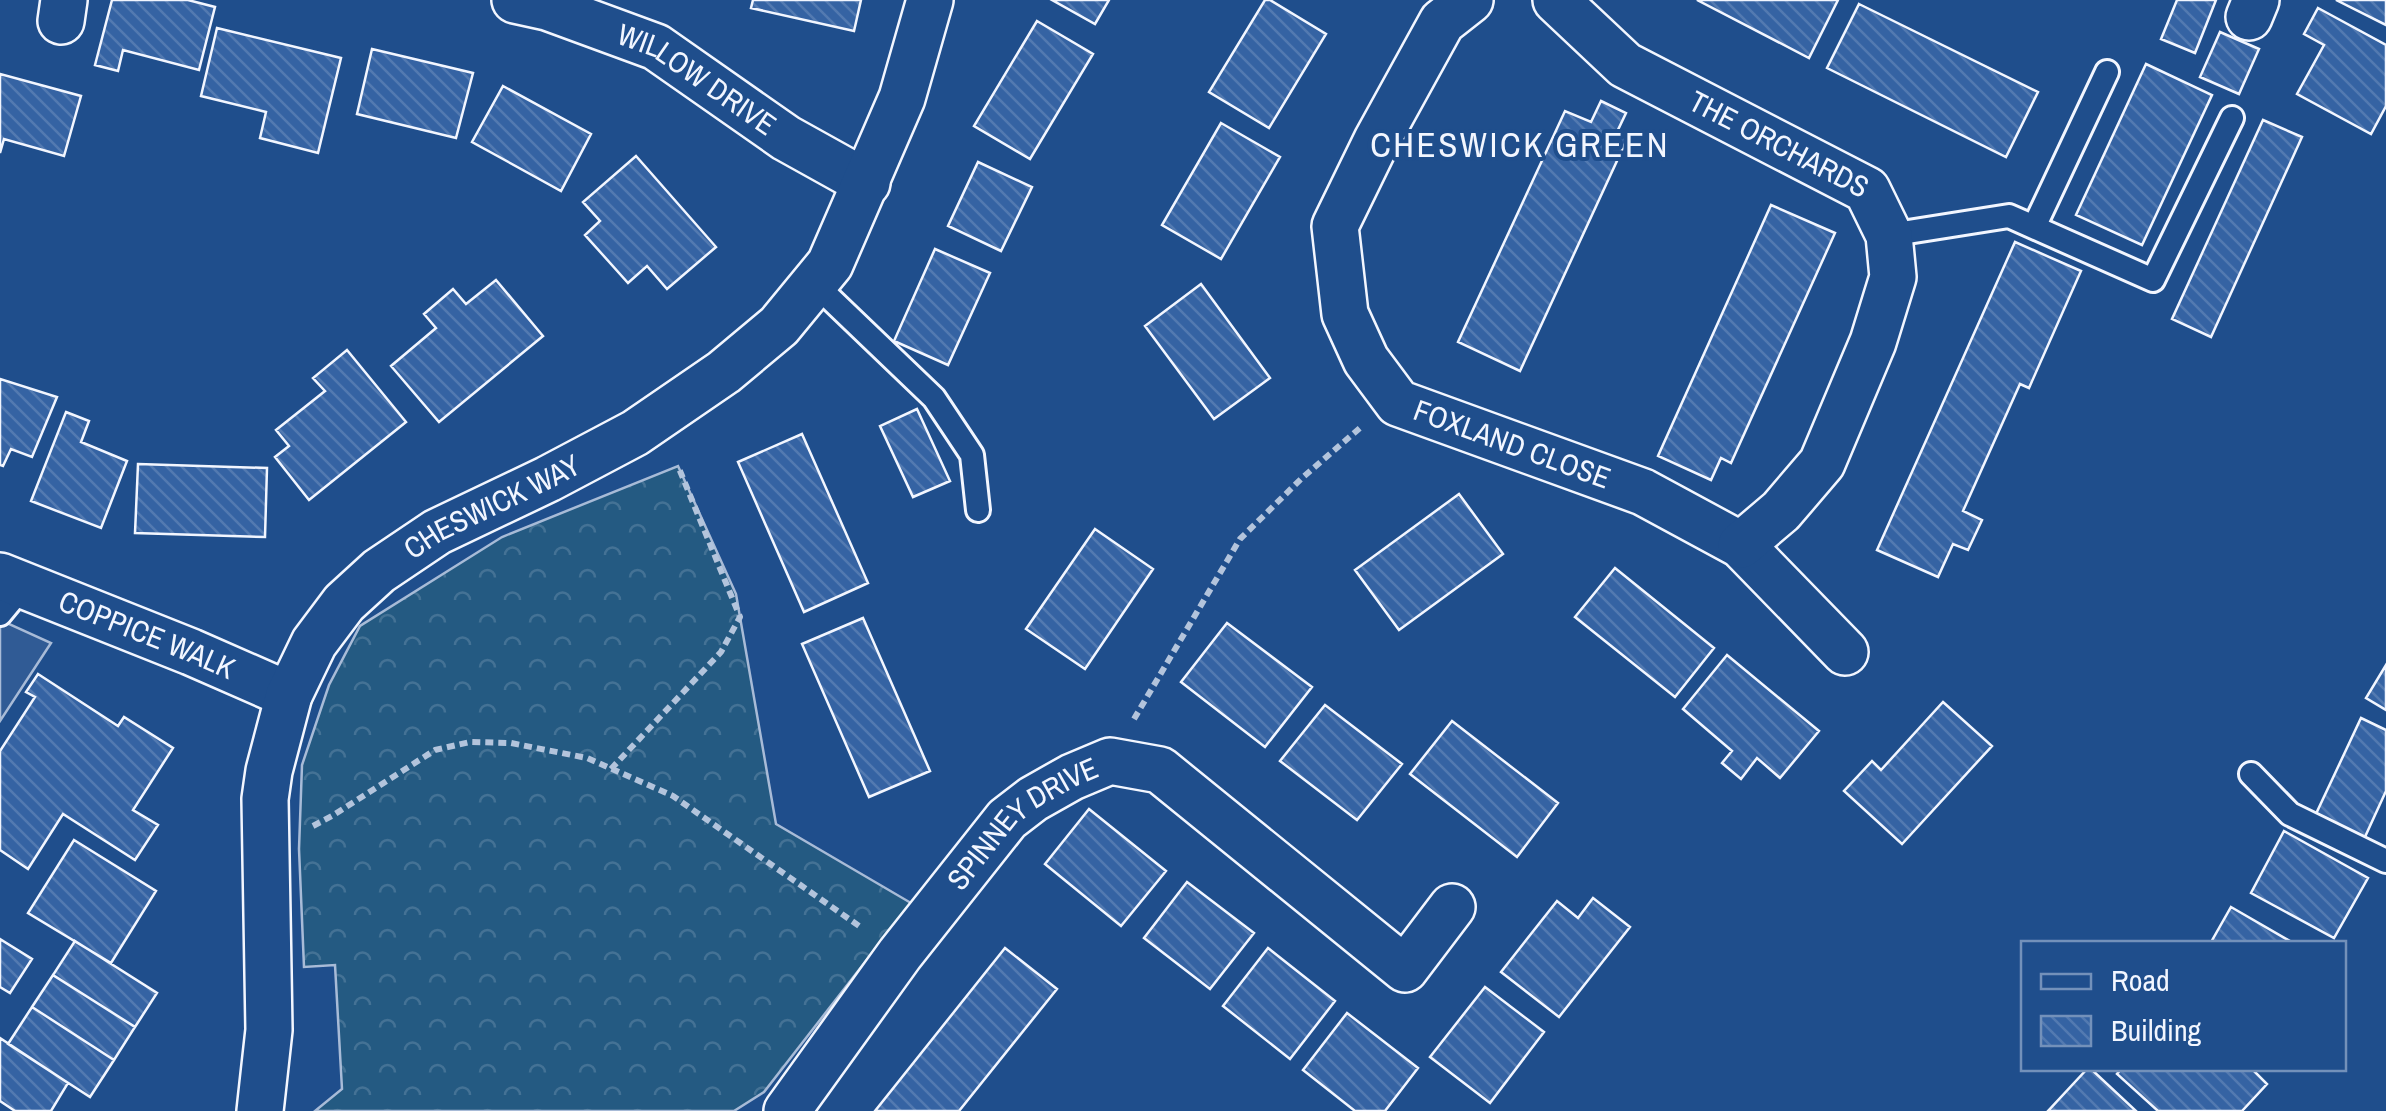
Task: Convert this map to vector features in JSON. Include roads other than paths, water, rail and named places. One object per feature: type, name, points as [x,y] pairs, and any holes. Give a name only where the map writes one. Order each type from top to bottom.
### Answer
[{"type":"street","name":"WILLOW DRIVE","points":[[515,0],[547,7],[656,47],[786,138],[867,183]]},
{"type":"street","name":"CHESWICK WAY","points":[[260,1111],[269,1030],[265,799],[289,695],[314,644],[344,603],[379,571],[436,532],[635,433],[724,372],[779,326],[830,264],[902,98],[930,0]]},
{"type":"street","name":"FOXLAND CLOSE","points":[[1470,0],[1442,22],[1376,140],[1336,226],[1344,314],[1366,360],[1398,403],[1643,492],[1741,545],[1845,652]]},
{"type":"street","name":"THE ORCHARDS","points":[[1556,0],[1625,65],[1867,190],[1889,235],[1893,277],[1873,342],[1822,463],[1781,511],[1741,545]]},
{"type":"street","name":"COPPICE WALK","points":[[8,592],[191,652],[289,695]]},
{"type":"street","name":"SPINNEY DRIVE","points":[[786,1111],[900,954],[1007,819],[1059,784],[1110,760],[1160,770],[1404,969],[1452,907]]},
{"type":"lane","points":[[2034,227],[2107,72]]},
{"type":"lane","points":[[1889,235],[2009,216],[2154,280],[2232,118]]},
{"type":"lane","points":[[814,283],[934,398],[972,455],[978,510]]},
{"type":"lane","points":[[2251,774],[2290,814],[2386,861]]},
{"type":"district","name":"CHESWICK GREEN","points":[[1520,145]]}]
